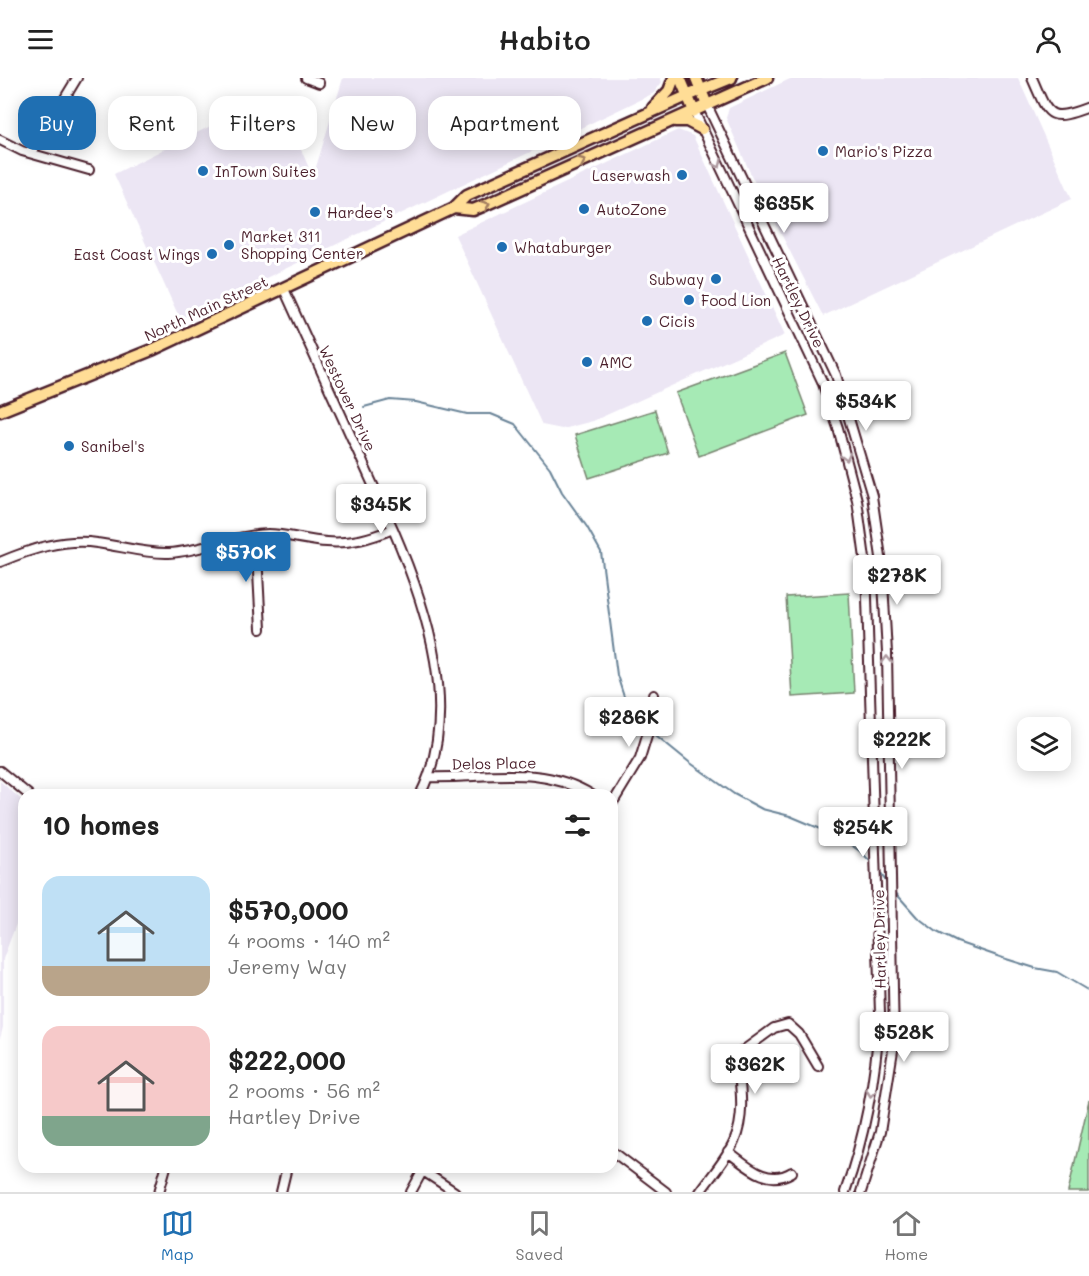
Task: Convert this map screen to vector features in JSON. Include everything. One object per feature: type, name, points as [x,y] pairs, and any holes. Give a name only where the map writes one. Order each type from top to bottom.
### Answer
[{"type":"main road","points":[[646,114],[669,91],[674,78]]},
{"type":"main road","points":[[680,78],[694,111]]},
{"type":"main road","points":[[696,78],[707,105]]},
{"type":"main road","points":[[725,78],[731,78]]},
{"type":"main road","name":"North Main Street","points":[[0,411],[154,349],[454,208],[467,195],[731,78]]},
{"type":"main road","name":"North Main Street","points":[[454,208],[473,210],[767,78]]},
{"type":"main road","points":[[672,121],[687,122],[702,129]]},
{"type":"street","points":[[28,152],[34,149],[76,78]]},
{"type":"street","points":[[306,78],[319,83]]},
{"type":"street","points":[[1032,78],[1045,106],[1054,114],[1062,116],[1089,107]]},
{"type":"street","name":"Hartley Drive","points":[[707,105],[836,375],[872,496],[882,564],[886,644],[894,1044],[880,1132],[861,1192]]},
{"type":"street","name":"Hartley Drive","points":[[694,111],[822,381],[838,428],[857,500],[868,578],[880,1013],[868,1111],[845,1192]]},
{"type":"street","points":[[0,140],[28,152],[89,170]]},
{"type":"street","name":"Westover Drive","points":[[284,289],[408,563],[419,597],[431,642],[437,678],[440,730],[436,754],[423,789]]},
{"type":"street","points":[[0,562],[44,546],[73,542],[95,542],[167,553],[196,549],[230,539],[271,534],[344,543],[368,539],[393,529]]},
{"type":"street","points":[[256,535],[261,629]]},
{"type":"street","points":[[618,795],[640,758],[648,732],[654,695]]},
{"type":"street","points":[[0,771],[22,789]]},
{"type":"street","name":"Delos Place","points":[[428,777],[535,775],[565,781],[580,789]]},
{"type":"street","points":[[700,1192],[734,1142],[740,1121],[742,1095],[737,1055],[774,1028],[788,1024],[799,1034],[818,1066]]},
{"type":"street","points":[[728,1152],[764,1176],[778,1178],[792,1172]]},
{"type":"street","points":[[618,1156],[666,1192]]},
{"type":"street","points":[[159,1192],[164,1173]]},
{"type":"street","points":[[280,1192],[285,1173]]},
{"type":"street","points":[[411,1192],[418,1173]]},
{"type":"street","points":[[426,1173],[455,1192]]},
{"type":"shaded area","points":[[343,78],[660,78],[662,82],[654,93],[581,128],[581,96],[428,96],[428,150],[534,150],[180,319],[114,174],[162,150],[197,150],[197,133],[209,127],[209,150],[301,150],[313,177],[329,124],[329,150],[416,150],[416,96],[338,96]]},
{"type":"shaded area","points":[[792,78],[1018,78],[1072,199],[823,316],[752,177],[726,118],[729,108]]},
{"type":"shaded area","points":[[678,130],[693,136],[785,335],[593,421],[562,429],[542,425],[455,235]]},
{"type":"shaded area","points":[[0,781],[18,797],[18,919],[3,959],[3,1027],[0,1039]]},
{"type":"green space","points":[[785,353],[808,415],[699,456],[676,393]]},
{"type":"green space","points":[[655,410],[668,453],[589,478],[575,435]]},
{"type":"green space","points":[[849,593],[854,693],[792,697],[786,597]]},
{"type":"green space","points":[[1089,1100],[1089,1192],[1068,1192]]},
{"type":"waterway","points":[[364,407],[390,400],[416,402],[467,414],[491,414],[515,424],[550,468],[562,492],[587,527],[601,552],[617,675],[632,714],[689,762],[734,794],[762,809],[790,816],[840,837],[873,864]]},
{"type":"waterway","points":[[879,871],[889,886]]},
{"type":"waterway","points":[[893,890],[917,917],[937,932],[957,942],[1003,958],[1057,972],[1089,991]]},
{"type":"place","name":"Mario's Pizza","points":[[823,151]]},
{"type":"place","name":"InTown Suites","points":[[203,171]]},
{"type":"place","name":"Laserwash","points":[[682,175]]},
{"type":"place","name":"AutoZone","points":[[584,209]]},
{"type":"place","name":"Hardee's","points":[[315,212]]},
{"type":"place","name":"Market 311 Shopping Center","points":[[229,245]]},
{"type":"place","name":"Whataburger","points":[[502,247]]},
{"type":"place","name":"East Coast Wings","points":[[212,254]]},
{"type":"place","name":"Subway","points":[[716,279]]},
{"type":"place","name":"Food Lion","points":[[689,300]]},
{"type":"place","name":"Cicis","points":[[647,321]]},
{"type":"place","name":"AMC","points":[[587,362]]},
{"type":"place","name":"Sanibel's","points":[[69,446]]}]
